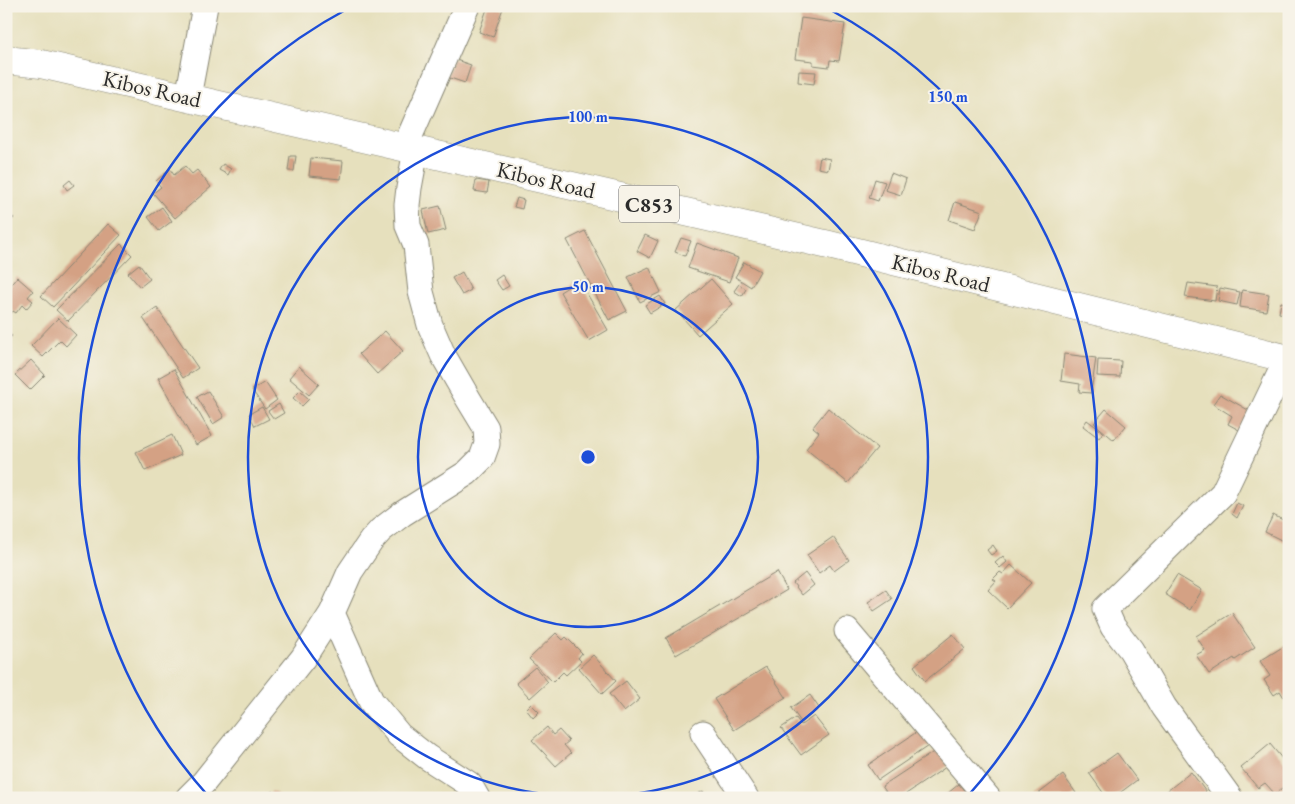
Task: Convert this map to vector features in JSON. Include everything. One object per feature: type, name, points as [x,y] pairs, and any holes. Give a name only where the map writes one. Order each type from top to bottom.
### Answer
[{"type":"main road","name":"Kibos Road","points":[[6,60],[41,64],[188,97],[828,245],[1288,359]]},
{"type":"street","points":[[188,97],[205,6]]},
{"type":"street","points":[[188,798],[204,782],[303,658],[332,613],[350,572],[371,541],[381,530],[402,514],[467,473],[482,458],[487,444],[486,428],[443,354],[430,326],[421,292],[416,246],[408,226],[407,205],[411,148],[467,6]]},
{"type":"street","points":[[1230,798],[1164,707],[1130,650],[1113,627],[1105,609],[1223,493],[1288,359]]},
{"type":"street","points":[[332,613],[371,701],[399,735],[427,757],[469,784],[477,798]]},
{"type":"street","points":[[847,631],[988,798]]},
{"type":"street","points":[[702,733],[746,798]]},
{"type":"building","points":[[488,6],[503,8],[493,37],[479,32]]},
{"type":"building","points":[[801,18],[845,24],[839,61],[830,60],[829,67],[813,65],[813,61],[795,59]]},
{"type":"building","points":[[453,59],[471,65],[465,83],[447,77]]},
{"type":"building","points":[[799,71],[816,72],[814,84],[798,82]]},
{"type":"building","points":[[290,156],[296,156],[294,171],[288,171]]},
{"type":"building","points":[[820,157],[830,159],[828,170],[818,168]]},
{"type":"building","points":[[311,158],[343,161],[341,179],[309,176]]},
{"type":"building","points":[[223,164],[231,169],[228,175],[219,170]]},
{"type":"building","points":[[185,166],[192,174],[197,170],[211,187],[175,218],[153,193],[161,187],[156,181],[170,169],[174,175]]},
{"type":"building","points":[[891,173],[906,179],[901,195],[885,190]]},
{"type":"building","points":[[875,179],[885,182],[878,201],[869,198]]},
{"type":"building","points":[[70,180],[74,185],[67,190],[64,185]]},
{"type":"building","points":[[476,180],[489,182],[487,193],[474,191]]},
{"type":"building","points":[[517,198],[524,200],[522,209],[514,207]]},
{"type":"building","points":[[955,202],[982,211],[975,229],[949,220]]},
{"type":"building","points":[[440,206],[446,230],[428,234],[423,210]]},
{"type":"building","points":[[162,207],[172,221],[159,231],[148,217]]},
{"type":"building","points":[[6,211],[14,218],[6,226]]},
{"type":"building","points":[[108,224],[121,235],[53,307],[41,296]]},
{"type":"building","points":[[585,231],[627,311],[609,320],[567,240]]},
{"type":"building","points":[[645,235],[658,241],[650,258],[637,251]]},
{"type":"building","points":[[681,238],[691,241],[685,256],[675,252]]},
{"type":"building","points":[[697,243],[738,258],[729,282],[688,268]]},
{"type":"building","points":[[121,244],[132,255],[68,321],[56,310]]},
{"type":"building","points":[[744,262],[760,271],[751,287],[735,277]]},
{"type":"building","points":[[139,264],[150,279],[140,287],[128,273]]},
{"type":"building","points":[[649,267],[661,292],[640,302],[628,277]]},
{"type":"building","points":[[462,272],[471,290],[462,295],[452,278]]},
{"type":"building","points":[[502,275],[509,286],[502,290],[495,280]]},
{"type":"building","points":[[17,277],[33,291],[28,297],[33,301],[26,309],[22,305],[16,313],[13,311],[6,319],[6,285],[9,287]]},
{"type":"building","points":[[711,279],[733,304],[698,335],[676,310]]},
{"type":"building","points":[[579,280],[608,330],[589,341],[560,292]]},
{"type":"building","points":[[1188,283],[1217,287],[1215,301],[1185,297]]},
{"type":"building","points":[[739,284],[746,289],[742,296],[734,291]]},
{"type":"building","points":[[1220,288],[1240,292],[1237,305],[1218,301]]},
{"type":"building","points":[[1242,290],[1269,294],[1266,311],[1240,307]]},
{"type":"building","points":[[660,296],[665,304],[650,313],[645,305]]},
{"type":"building","points":[[1281,302],[1289,304],[1289,315],[1279,313]]},
{"type":"building","points":[[157,308],[198,368],[183,378],[143,318]]},
{"type":"building","points":[[58,318],[76,335],[66,346],[60,340],[43,357],[31,346]]},
{"type":"building","points":[[6,331],[12,336],[6,342]]},
{"type":"building","points":[[385,331],[403,351],[377,374],[359,354]]},
{"type":"building","points":[[1064,354],[1096,358],[1091,393],[1079,392],[1080,384],[1061,381]]},
{"type":"building","points":[[31,360],[45,375],[30,390],[15,375]]},
{"type":"building","points":[[1098,360],[1121,361],[1120,377],[1097,376]]},
{"type":"building","points":[[299,366],[319,384],[309,395],[289,378]]},
{"type":"building","points":[[174,369],[212,436],[196,445],[158,378]]},
{"type":"building","points":[[265,382],[277,400],[265,409],[252,390]]},
{"type":"building","points":[[208,391],[224,417],[213,424],[197,397]]},
{"type":"building","points":[[300,391],[309,399],[302,406],[293,398]]},
{"type":"building","points":[[1220,394],[1250,411],[1239,430],[1228,424],[1232,416],[1213,404]]},
{"type":"building","points":[[279,404],[284,413],[274,419],[268,411]]},
{"type":"building","points":[[262,407],[269,419],[255,426],[249,414]]},
{"type":"building","points":[[828,408],[877,448],[848,483],[806,449],[819,432],[813,427]]},
{"type":"building","points":[[1106,409],[1126,426],[1114,440],[1094,423]]},
{"type":"building","points":[[1087,420],[1103,432],[1099,438],[1083,426]]},
{"type":"building","points":[[172,435],[181,455],[145,471],[136,452]]},
{"type":"building","points":[[1237,503],[1243,506],[1237,518],[1232,514]]},
{"type":"building","points":[[1273,515],[1289,523],[1289,540],[1287,543],[1265,532]]},
{"type":"building","points":[[833,537],[849,560],[834,571],[830,565],[819,573],[807,555]]},
{"type":"building","points":[[993,545],[997,551],[991,555],[987,550]]},
{"type":"building","points":[[1003,556],[1007,562],[1000,568],[995,563]]},
{"type":"building","points":[[1011,565],[1031,583],[1007,608],[988,590],[996,581],[993,579],[1000,572],[1003,574]]},
{"type":"building","points":[[777,572],[787,590],[676,655],[666,638]]},
{"type":"building","points":[[805,573],[814,585],[802,595],[793,583]]},
{"type":"building","points":[[1177,575],[1202,590],[1190,610],[1165,594]]},
{"type":"building","points":[[886,590],[892,599],[874,611],[868,602]]},
{"type":"building","points":[[1232,613],[1255,647],[1209,674],[1196,655],[1205,650],[1196,636]]},
{"type":"building","points":[[556,633],[563,640],[566,637],[582,653],[578,658],[581,661],[566,675],[563,672],[553,682],[529,659]]},
{"type":"building","points":[[953,634],[965,649],[925,681],[914,666]]},
{"type":"building","points":[[1289,643],[1288,704],[1280,691],[1274,695],[1264,680],[1270,676],[1260,661]]},
{"type":"building","points":[[593,655],[616,681],[602,694],[579,668]]},
{"type":"building","points":[[535,667],[548,682],[530,698],[516,683]]},
{"type":"building","points":[[766,667],[786,697],[734,730],[714,699]]},
{"type":"building","points":[[626,681],[640,699],[624,712],[609,694]]},
{"type":"building","points":[[810,695],[819,708],[801,722],[791,708]]},
{"type":"building","points":[[531,704],[539,712],[533,718],[526,709]]},
{"type":"building","points":[[814,716],[829,735],[801,755],[781,728],[796,718],[801,725]]},
{"type":"building","points":[[547,727],[553,735],[559,730],[569,741],[564,745],[571,753],[556,766],[532,740]]},
{"type":"building","points":[[924,727],[934,742],[878,780],[868,765]]},
{"type":"building","points":[[1270,744],[1289,767],[1289,782],[1275,794],[1265,783],[1258,788],[1241,768]]},
{"type":"building","points":[[938,749],[949,765],[900,798],[890,798],[882,786]]},
{"type":"building","points":[[1117,753],[1137,780],[1113,798],[1107,798],[1089,773]]},
{"type":"building","points":[[1191,772],[1206,792],[1198,798],[1172,798],[1167,791]]},
{"type":"building","points":[[1063,775],[1076,793],[1070,798],[1033,798]]},
{"type":"building","points":[[959,784],[970,798],[942,798]]},
{"type":"building","points":[[272,791],[282,798],[267,798]]},
{"type":"building","points":[[703,791],[707,798],[691,798]]}]
